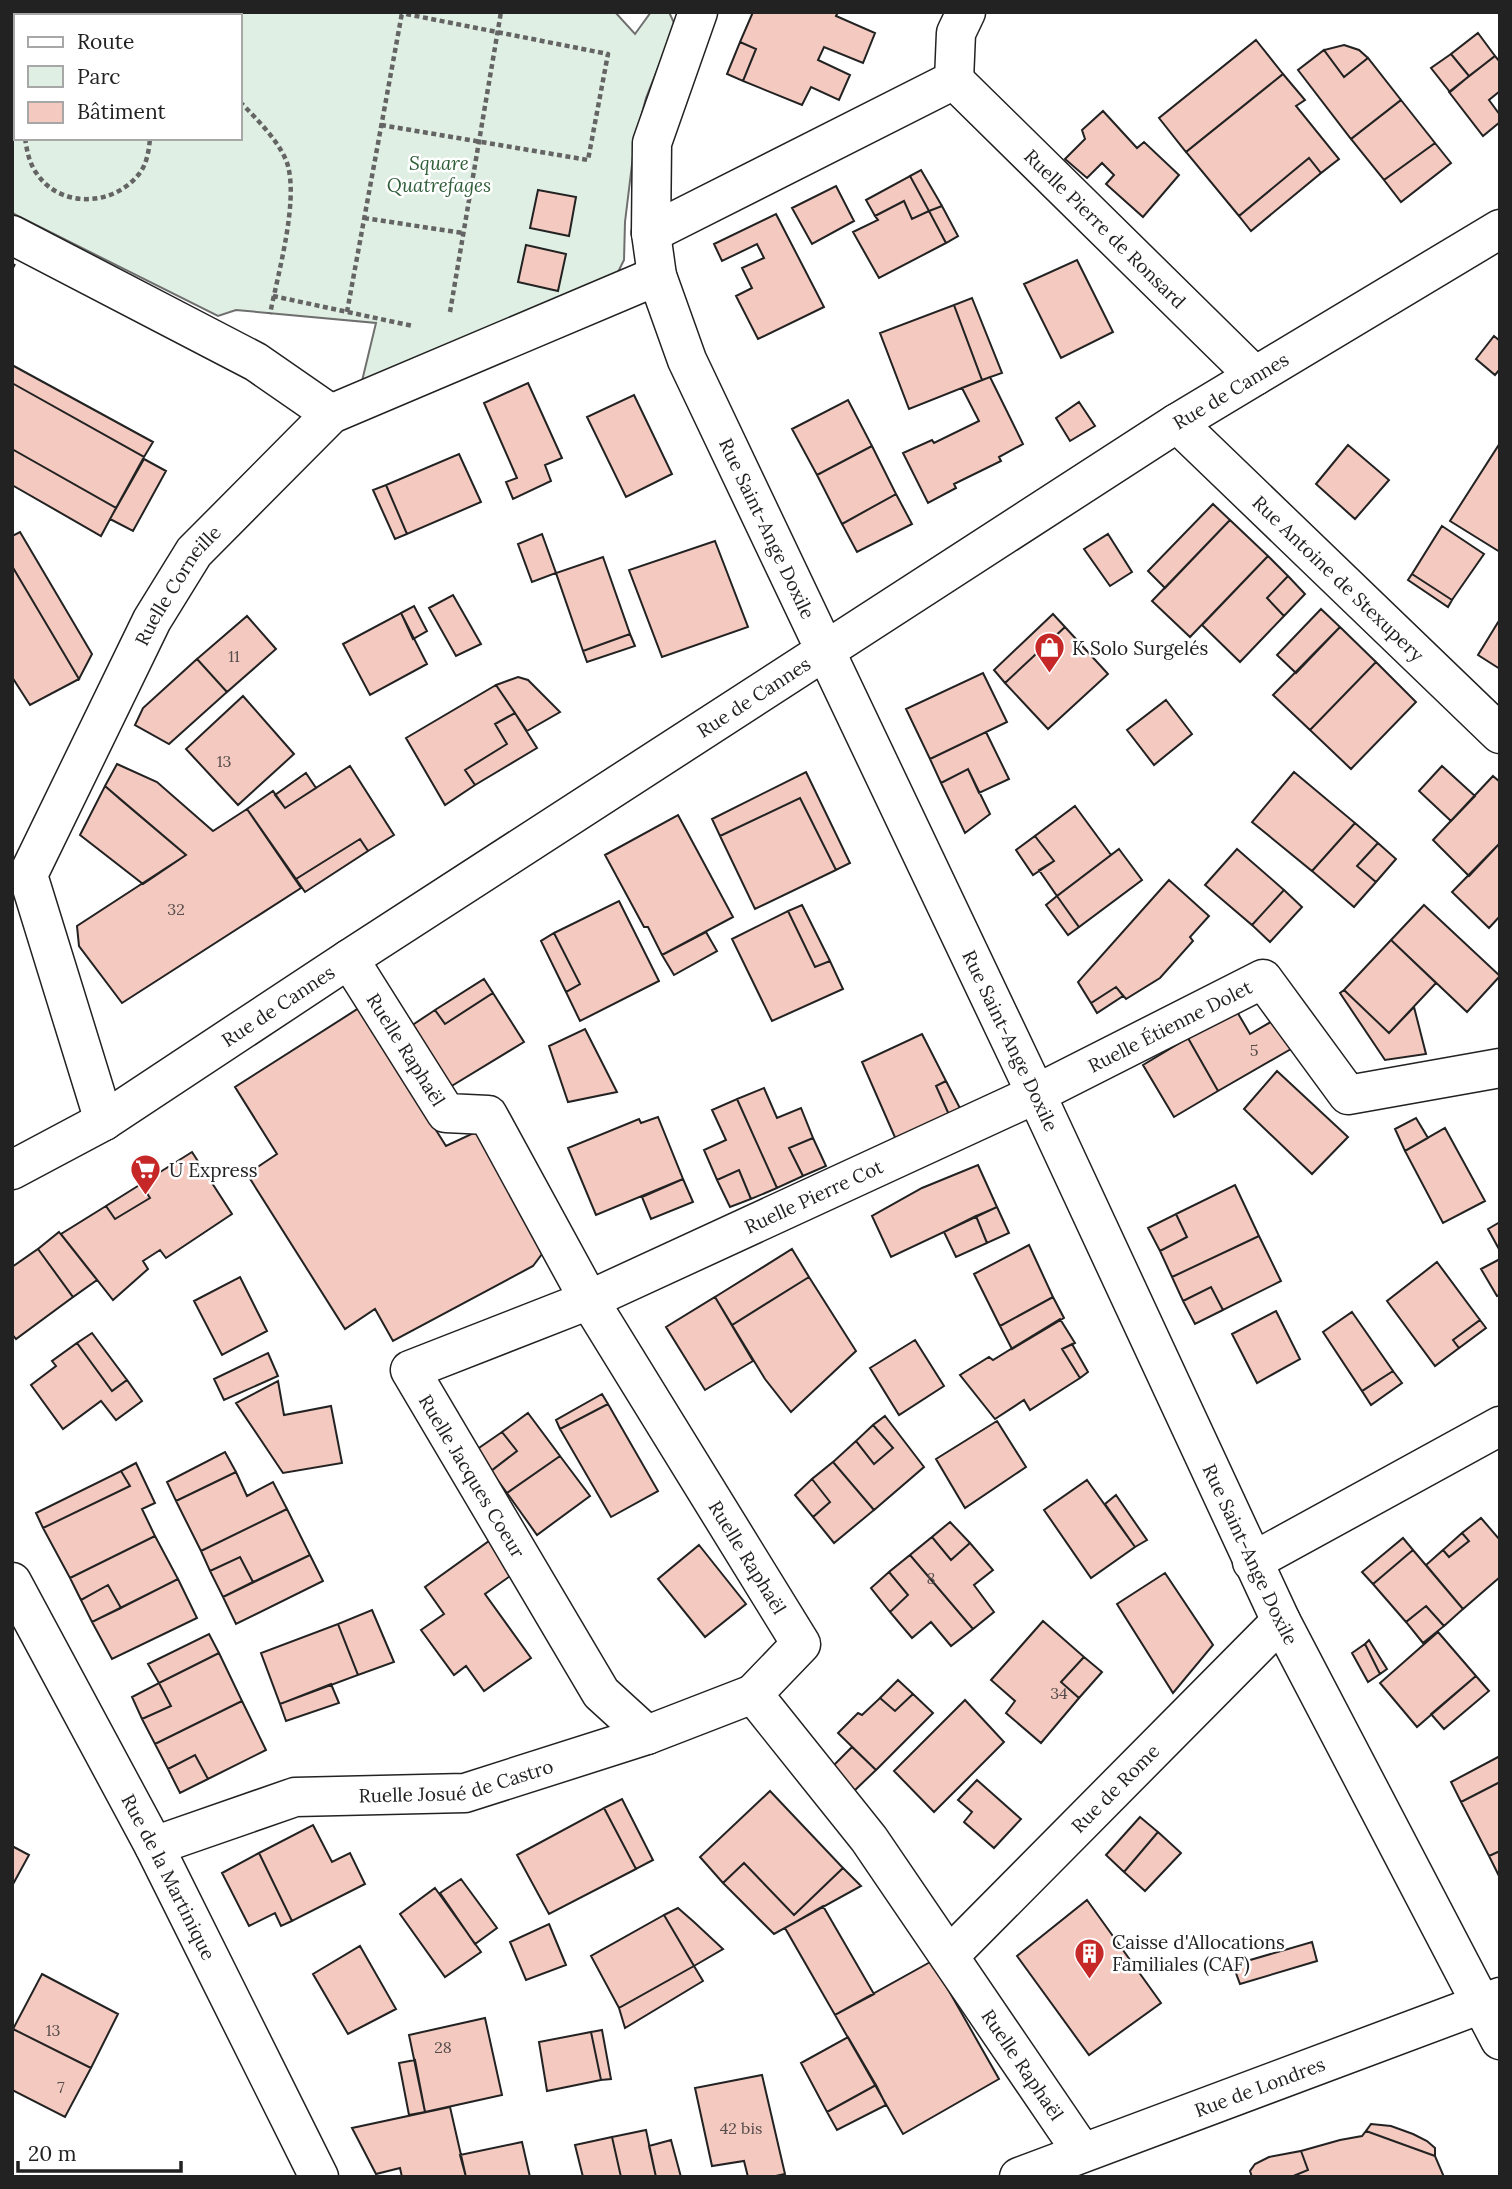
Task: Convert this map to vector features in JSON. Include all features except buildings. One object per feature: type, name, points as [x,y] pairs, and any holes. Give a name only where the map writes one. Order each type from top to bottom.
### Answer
[{"type":"street","name":"Rue Saint-Ange Doxile","points":[[698,12],[652,143],[651,233],[657,276],[687,360],[1036,1094],[1252,1562],[1281,1621],[1491,2000],[1500,2040]]},
{"type":"street","points":[[651,233],[954,80],[956,33],[967,12]]},
{"type":"street","name":"Ruelle Pierre de Ronsard","points":[[954,80],[1255,376]]},
{"type":"street","name":"Rue de Cannes","points":[[12,1170],[104,1121],[349,959],[1177,423],[1500,229]]},
{"type":"street","points":[[12,235],[256,362],[331,414]]},
{"type":"street","name":"Ruelle Corneille","points":[[104,1121],[28,875],[152,620],[194,552],[331,414],[657,276]]},
{"type":"street","name":"Rue Antoine de Stexupery","points":[[1177,423],[1500,734]]},
{"type":"street","name":"Ruelle Raphaël","points":[[349,959],[446,1113],[488,1115],[589,1300],[801,1644],[753,1694],[869,1839],[1082,2152]]},
{"type":"street","name":"Ruelle Étienne Dolet","points":[[1036,1094],[1264,978],[1348,1095],[1500,1068]]},
{"type":"street","name":"Ruelle Pierre Cot","points":[[589,1300],[1036,1094]]},
{"type":"street","name":"Ruelle Jacques Coeur","points":[[589,1300],[410,1370],[601,1693],[647,1735]]},
{"type":"street","points":[[1252,1562],[1500,1426]]},
{"type":"street","name":"Rue de la Martinique","points":[[16,1603],[154,1846],[319,2177]]},
{"type":"street","name":"Rue de Rome","points":[[949,1956],[1281,1621]]},
{"type":"street","name":"Ruelle Josué de Castro","points":[[154,1846],[295,1797],[465,1793],[647,1735],[753,1694]]},
{"type":"street","name":"Rue de Londres","points":[[1019,2177],[1491,2000]]},
{"type":"path","points":[[496,344],[447,333],[501,12]]},
{"type":"path","points":[[347,312],[381,125],[402,13],[608,54],[588,160],[381,125]]},
{"type":"path","points":[[242,104],[268,130],[288,165],[291,208],[270,313],[256,362]]},
{"type":"path","points":[[25,140],[28,157],[37,174],[51,188],[69,197],[89,200],[109,197],[126,187],[140,172],[148,153],[150,140]]},
{"type":"path","points":[[364,218],[463,233]]},
{"type":"path","points":[[273,296],[422,328]]},
{"type":"green space","name":"Square Quatrefages","points":[[12,12],[615,12],[635,34],[651,12],[669,12],[675,25],[646,98],[635,140],[625,222],[624,260],[618,272],[362,381],[376,323],[236,310],[218,316],[12,213]]},
{"type":"fence","points":[[12,270],[15,264]]},
{"type":"place","name":"K Solo Surgelés","points":[[1049,675]]},
{"type":"place","name":"U Express","points":[[146,1197]]},
{"type":"place","name":"Caisse d'Allocations Familiales (CAF)","points":[[1089,1980]]}]
